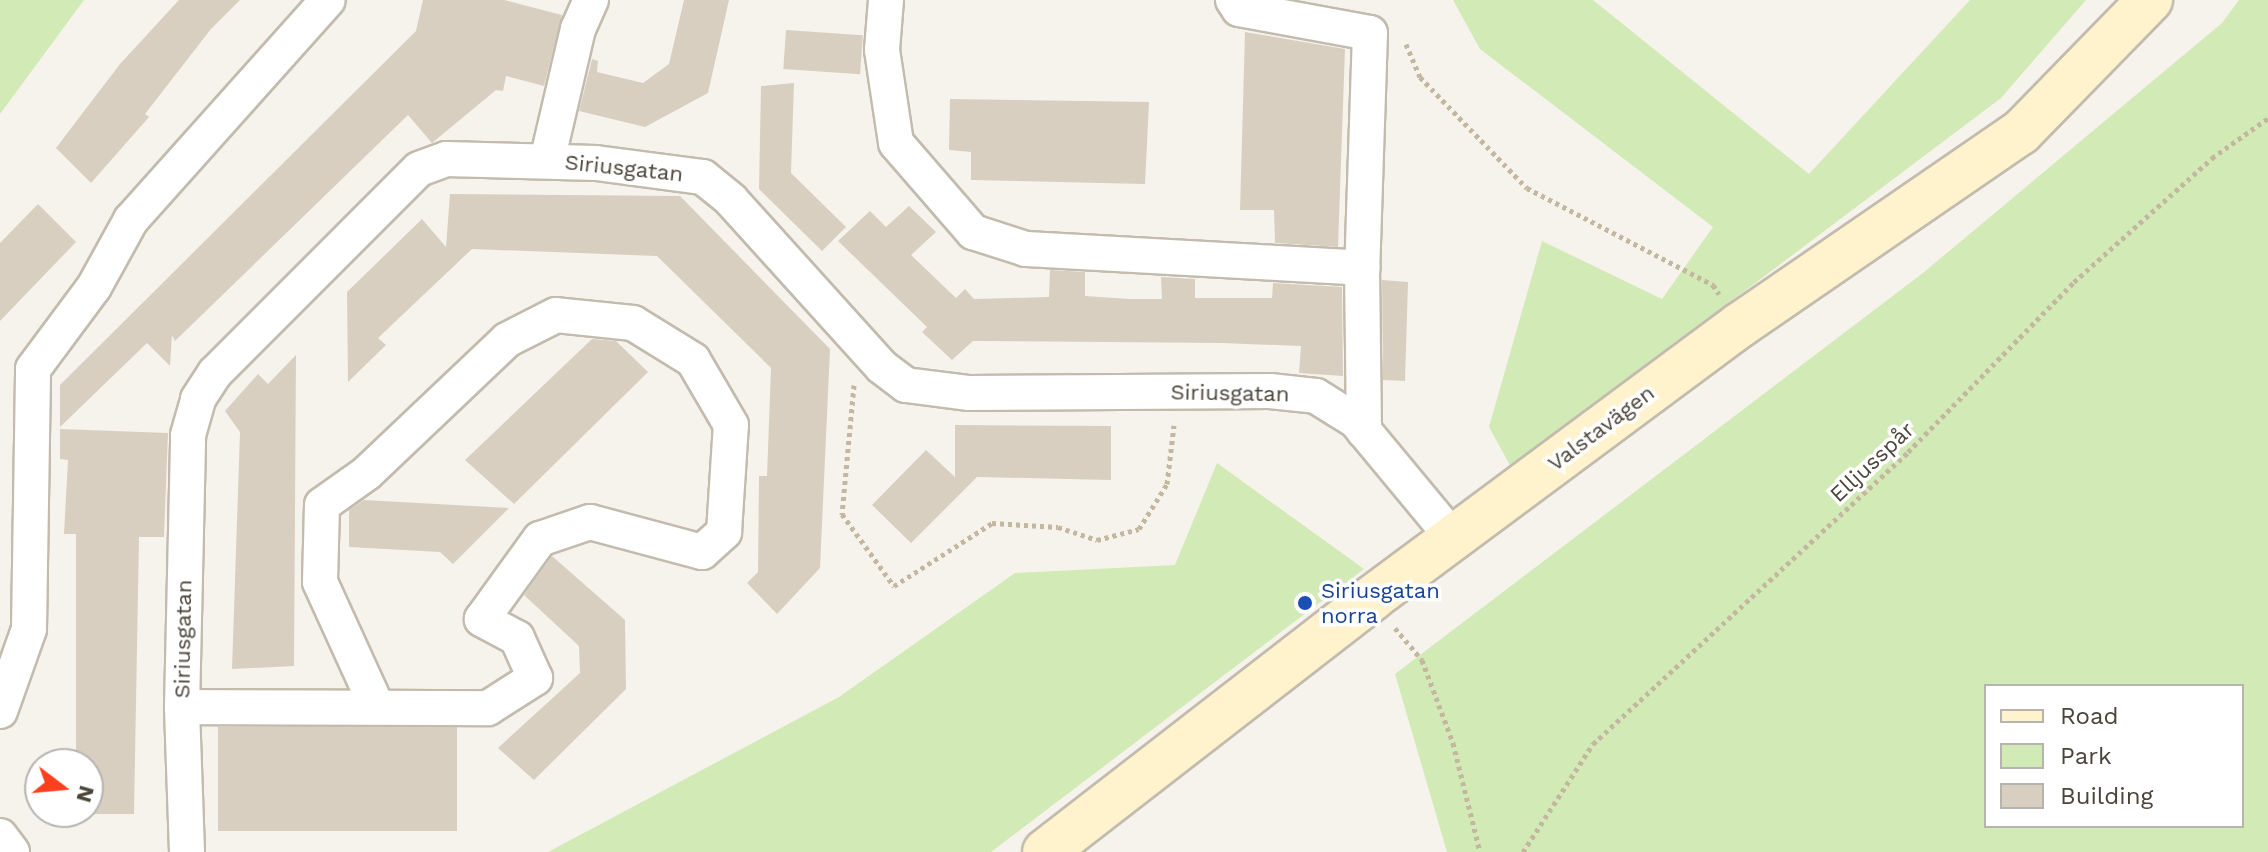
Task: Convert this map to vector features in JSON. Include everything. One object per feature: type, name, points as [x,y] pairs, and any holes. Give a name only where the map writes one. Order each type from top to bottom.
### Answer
[{"type":"street","points":[[0,711],[29,629],[33,369],[94,287],[131,220],[328,0]]},
{"type":"street","points":[[547,161],[578,29],[591,0]]},
{"type":"street","points":[[886,0],[882,50],[896,143],[973,232],[1026,249],[1362,268]]},
{"type":"street","points":[[1233,0],[1239,9],[1370,33],[1362,268],[1364,431]]},
{"type":"street","name":"Valstavägen","points":[[1045,852],[1453,538],[1740,325],[2021,132],[2150,0]]},
{"type":"street","name":"Siriusgatan","points":[[187,852],[182,707],[188,435],[198,399],[215,373],[419,169],[446,159],[547,161],[703,177],[731,200],[858,340],[906,385],[934,392],[1178,392],[1316,396],[1364,431],[1453,538]]},
{"type":"street","points":[[182,707],[488,708],[535,678],[517,638],[482,619],[540,539],[590,522],[702,552],[724,532],[731,425],[693,360],[633,323],[556,315],[507,340],[367,473],[322,505],[320,582],[377,707]]},
{"type":"street","points":[[0,836],[12,852]]},
{"type":"path","points":[[1404,38],[1420,77],[1527,188],[1713,285],[1740,325]]},
{"type":"path","name":"Elljusspår","points":[[1523,852],[1593,744],[1908,452],[2074,282],[2212,158],[2268,118]]},
{"type":"path","points":[[858,340],[842,514],[894,586],[992,523],[1058,527],[1097,540],[1139,529],[1167,484],[1178,392]]},
{"type":"path","points":[[1392,624],[1427,674],[1453,743],[1480,852]]},
{"type":"green space","points":[[0,0],[84,0],[0,114]]},
{"type":"green space","points":[[1453,0],[1593,0],[1809,174],[1970,0],[2086,0],[2001,98],[1511,467],[1489,427],[1542,241],[1662,299],[1713,227],[1480,49]]},
{"type":"green space","points":[[2239,0],[2268,0],[2268,852],[1447,852],[1395,674],[1923,273],[2222,23]]},
{"type":"green space","points":[[1217,463],[1364,569],[991,852],[548,852],[839,697],[1015,573],[1175,565]]},
{"type":"building","points":[[179,0],[240,0],[211,29],[145,114],[149,117],[91,183],[56,148],[120,64]]},
{"type":"building","points":[[423,0],[504,0],[562,15],[544,86],[506,76],[503,91],[496,90],[432,143],[408,115],[175,341],[172,335],[170,366],[147,343],[60,427],[60,385],[416,31]]},
{"type":"building","points":[[684,0],[729,0],[708,93],[645,127],[579,111],[592,59],[598,61],[597,72],[643,83],[669,64]]},
{"type":"building","points":[[786,30],[863,35],[860,74],[783,69]]},
{"type":"building","points":[[1245,32],[1345,49],[1338,247],[1275,243],[1274,210],[1240,210]]},
{"type":"building","points":[[794,83],[791,173],[846,227],[822,251],[759,189],[761,86]]},
{"type":"building","points":[[950,99],[1149,102],[1145,184],[971,180],[971,152],[949,150]]},
{"type":"building","points":[[450,194],[680,196],[830,349],[820,568],[777,614],[747,583],[758,572],[759,476],[767,476],[771,368],[657,256],[472,249],[378,338],[386,345],[348,382],[347,292],[422,219],[446,247]]},
{"type":"building","points":[[38,204],[76,242],[0,321],[0,243]]},
{"type":"building","points":[[909,206],[936,232],[911,255],[956,298],[965,289],[974,299],[1049,297],[1050,270],[1085,272],[1085,296],[1130,299],[1162,299],[1161,277],[1195,279],[1195,298],[1272,298],[1273,283],[1342,287],[1343,376],[1299,373],[1301,346],[973,341],[952,360],[922,332],[927,327],[838,241],[870,211],[886,227]]},
{"type":"building","points":[[1382,280],[1408,282],[1405,381],[1383,380]]},
{"type":"building","points":[[592,339],[616,341],[648,372],[514,504],[465,460]]},
{"type":"building","points":[[296,355],[294,666],[232,669],[240,432],[225,411],[258,374],[268,384]]},
{"type":"building","points":[[955,425],[1111,426],[1111,480],[977,477],[911,543],[872,505],[926,450],[955,477]]},
{"type":"building","points":[[60,429],[168,433],[164,537],[139,537],[134,814],[104,814],[104,748],[76,748],[76,534],[64,534],[68,460],[60,459]]},
{"type":"building","points":[[364,500],[509,508],[453,564],[440,552],[349,547],[349,510]]},
{"type":"building","points":[[552,556],[625,620],[626,689],[534,780],[498,748],[580,673],[579,646],[524,595]]},
{"type":"building","points":[[218,727],[457,727],[457,831],[218,831]]},
{"type":"place","name":"Siriusgatan norra","points":[[1305,603]]}]
